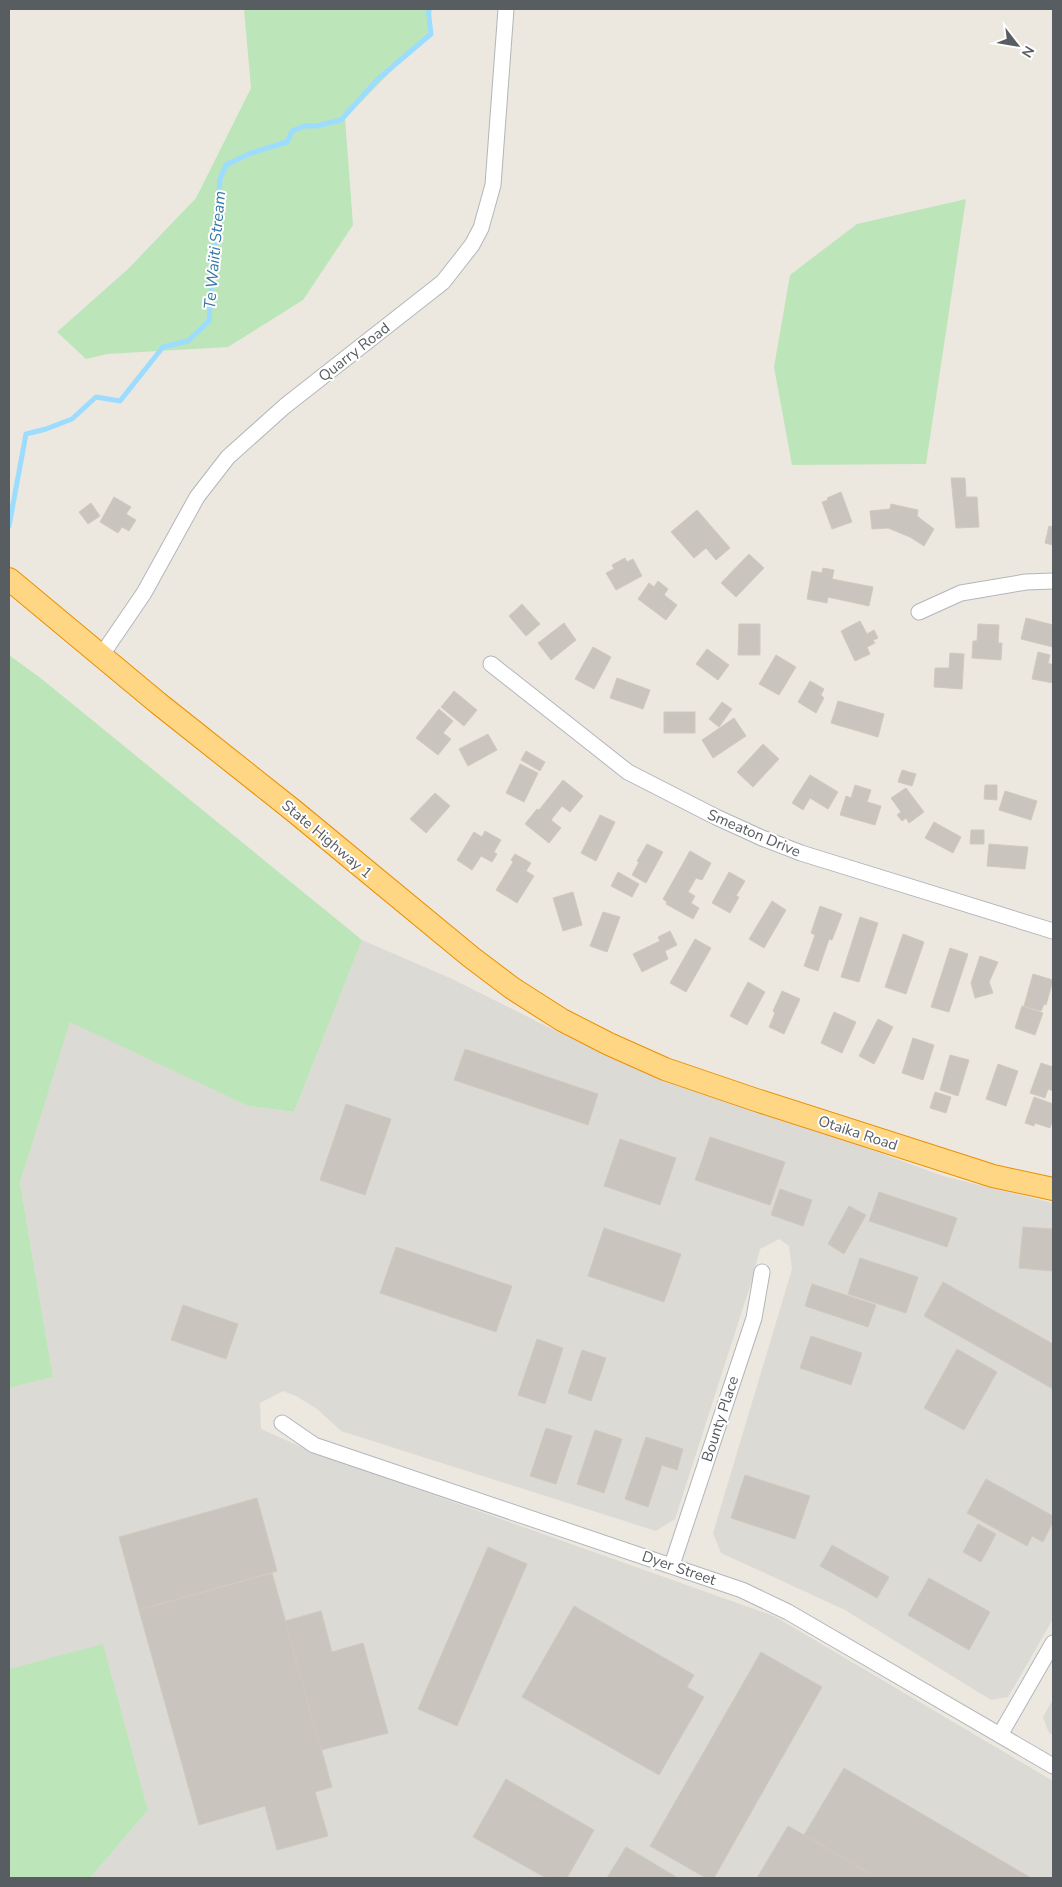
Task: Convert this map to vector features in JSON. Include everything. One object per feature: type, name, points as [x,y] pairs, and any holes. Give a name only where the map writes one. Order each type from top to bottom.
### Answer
[{"type":"highway","name":"State Highway 1","points":[[9,579],[100,656],[294,811],[410,908],[512,988],[562,1020],[608,1044],[665,1068]]},
{"type":"highway","name":"Otaika Road","points":[[665,1068],[756,1100],[944,1161],[993,1176],[1053,1189]]},
{"type":"street","name":"Quarry Road","points":[[100,656],[144,593],[197,497],[228,457],[285,406],[443,282],[472,246],[481,228],[493,185],[506,9]]},
{"type":"street","points":[[919,612],[961,593],[1026,582],[1053,581]]},
{"type":"street","name":"Smeaton Drive","points":[[491,664],[617,764],[707,813],[801,853],[1053,929]]},
{"type":"street","name":"Bounty Place","points":[[672,1565],[754,1318],[762,1272]]},
{"type":"street","name":"Dyer Street","points":[[282,1423],[314,1445],[742,1590],[788,1612],[1053,1766]]},
{"type":"street","points":[[1000,1736],[1053,1642]]},
{"type":"shaded area","points":[[362,940],[450,978],[580,1043],[943,1176],[1053,1203],[1053,1619],[1008,1697],[991,1700],[845,1610],[721,1553],[713,1533],[792,1269],[789,1246],[779,1239],[760,1249],[752,1280],[675,1519],[656,1531],[341,1431],[317,1409],[296,1396],[283,1391],[260,1403],[261,1429],[315,1453],[774,1616],[1053,1781],[1053,1878],[90,1878],[148,1810],[103,1645],[9,1669],[9,1388],[53,1377],[20,1183],[70,1021],[248,1106],[294,1112]]},
{"type":"shaded area","points":[[1053,1699],[1053,1735],[1049,1733],[1043,1717]]},
{"type":"green space","points":[[244,9],[432,9],[428,34],[345,118],[353,225],[303,300],[228,347],[107,354],[86,359],[57,332],[128,269],[196,198],[251,88]]},
{"type":"green space","points":[[966,199],[926,464],[792,465],[774,367],[790,275],[857,224]]},
{"type":"green space","points":[[9,655],[43,680],[362,940],[294,1112],[248,1106],[70,1022],[20,1183],[53,1377],[9,1388]]},
{"type":"green space","points":[[103,1644],[148,1810],[90,1878],[9,1878],[9,1669]]},
{"type":"building","points":[[951,478],[965,478],[966,497],[977,497],[979,527],[956,528]]},
{"type":"building","points":[[841,492],[852,522],[832,529],[822,502]]},
{"type":"building","points":[[114,497],[131,507],[126,514],[136,520],[129,531],[122,527],[118,533],[100,522]]},
{"type":"building","points":[[91,503],[100,516],[88,524],[79,512]]},
{"type":"building","points":[[891,504],[918,510],[917,516],[934,529],[924,546],[910,537],[888,528],[872,529],[870,511],[890,509]]},
{"type":"building","points":[[697,510],[730,548],[716,560],[706,548],[694,558],[671,532]]},
{"type":"building","points":[[1049,526],[1053,527],[1053,545],[1045,543]]},
{"type":"building","points":[[749,554],[764,568],[736,597],[721,583]]},
{"type":"building","points":[[625,558],[627,562],[633,559],[642,576],[616,590],[606,573],[614,569],[612,565]]},
{"type":"building","points":[[823,568],[834,570],[832,579],[873,587],[869,606],[828,597],[827,603],[807,599],[812,571],[822,573]]},
{"type":"building","points":[[658,581],[668,589],[664,595],[677,605],[666,620],[638,599],[649,583],[654,587]]},
{"type":"building","points":[[522,604],[540,624],[526,636],[509,616]]},
{"type":"building","points":[[1026,618],[1053,625],[1053,647],[1021,639]]},
{"type":"building","points":[[860,621],[867,634],[874,630],[878,638],[873,640],[875,643],[867,647],[870,654],[855,661],[841,631]]},
{"type":"building","points":[[564,623],[576,640],[551,660],[538,643]]},
{"type":"building","points":[[739,624],[760,624],[760,655],[738,655]]},
{"type":"building","points":[[978,624],[999,625],[998,643],[1002,643],[1001,660],[972,658],[973,641],[977,641]]},
{"type":"building","points":[[593,647],[611,657],[594,689],[575,679]]},
{"type":"building","points":[[707,649],[729,665],[718,680],[696,664]]},
{"type":"building","points":[[1038,652],[1050,655],[1048,663],[1053,665],[1053,683],[1032,679]]},
{"type":"building","points":[[950,653],[964,654],[962,689],[934,687],[935,668],[949,668]]},
{"type":"building","points":[[776,655],[796,667],[779,695],[759,684]]},
{"type":"building","points":[[617,678],[650,690],[643,709],[610,698]]},
{"type":"building","points":[[810,681],[824,689],[821,695],[824,698],[816,713],[798,702]]},
{"type":"building","points":[[454,691],[477,710],[464,726],[441,707]]},
{"type":"building","points":[[838,701],[884,714],[878,737],[831,723]]},
{"type":"building","points":[[722,702],[732,709],[719,727],[709,719]]},
{"type":"building","points":[[439,709],[453,721],[443,733],[451,739],[438,755],[416,738]]},
{"type":"building","points":[[664,712],[695,712],[695,733],[664,733]]},
{"type":"building","points":[[734,718],[746,736],[713,758],[702,740]]},
{"type":"building","points":[[488,734],[497,750],[468,766],[459,749]]},
{"type":"building","points":[[763,744],[779,759],[753,787],[737,772]]},
{"type":"building","points":[[526,751],[545,762],[540,771],[521,760]]},
{"type":"building","points":[[520,764],[538,773],[524,802],[506,793]]},
{"type":"building","points":[[902,770],[916,774],[912,786],[898,782]]},
{"type":"building","points":[[810,775],[838,792],[828,809],[810,798],[803,810],[792,803]]},
{"type":"building","points":[[563,780],[583,796],[570,812],[562,806],[551,820],[561,828],[549,843],[525,824]]},
{"type":"building","points":[[855,785],[871,790],[867,802],[881,806],[875,825],[840,815],[846,796],[851,798]]},
{"type":"building","points":[[985,785],[997,785],[997,800],[984,799]]},
{"type":"building","points":[[906,788],[924,812],[909,823],[906,818],[902,821],[897,815],[901,812],[891,798]]},
{"type":"building","points":[[1005,791],[1037,801],[1031,820],[999,810]]},
{"type":"building","points":[[435,793],[450,806],[426,833],[410,819]]},
{"type":"building","points":[[600,815],[615,822],[596,861],[581,853]]},
{"type":"building","points":[[934,822],[961,837],[953,853],[925,838]]},
{"type":"building","points":[[971,830],[984,830],[984,844],[970,844]]},
{"type":"building","points":[[485,831],[501,840],[494,852],[497,854],[492,862],[481,856],[472,870],[457,860],[474,832],[482,837]]},
{"type":"building","points":[[647,844],[663,852],[646,883],[632,875],[639,862],[637,861]]},
{"type":"building","points":[[989,844],[1028,847],[1025,869],[987,866]]},
{"type":"building","points":[[690,851],[711,863],[702,880],[696,878],[688,892],[695,896],[691,903],[699,908],[693,919],[666,904],[667,902],[663,899]]},
{"type":"building","points":[[515,854],[531,863],[526,871],[534,876],[517,903],[496,890],[513,862],[511,860]]},
{"type":"building","points":[[618,872],[639,884],[632,897],[611,886]]},
{"type":"building","points":[[729,872],[745,881],[736,896],[739,897],[730,913],[712,903]]},
{"type":"building","points":[[573,892],[582,925],[563,931],[553,898]]},
{"type":"building","points":[[772,901],[786,910],[764,948],[749,939]]},
{"type":"building","points":[[820,906],[842,914],[832,940],[829,939],[818,971],[804,966],[815,935],[811,933]]},
{"type":"building","points":[[603,912],[620,917],[607,952],[590,946]]},
{"type":"building","points":[[860,917],[878,923],[859,982],[841,977]]},
{"type":"building","points":[[670,931],[677,945],[665,951],[668,959],[642,972],[633,954],[660,941],[658,937]]},
{"type":"building","points":[[903,934],[924,942],[906,994],[885,987]]},
{"type":"building","points":[[695,939],[711,948],[686,992],[670,983]]},
{"type":"building","points":[[950,948],[968,954],[949,1012],[931,1007]]},
{"type":"building","points":[[980,956],[998,962],[989,982],[993,993],[975,998],[971,983]]},
{"type":"building","points":[[1033,974],[1053,980],[1046,1005],[1044,1004],[1041,1011],[1024,1006]]},
{"type":"building","points":[[748,982],[765,992],[747,1025],[730,1016]]},
{"type":"building","points":[[782,991],[800,999],[784,1034],[769,1027],[775,1013],[773,1011]]},
{"type":"building","points":[[1022,1006],[1043,1013],[1035,1035],[1015,1028]]},
{"type":"building","points":[[834,1012],[856,1022],[842,1053],[821,1043]]},
{"type":"building","points":[[878,1019],[893,1027],[874,1064],[859,1056]]},
{"type":"building","points":[[913,1038],[934,1045],[923,1080],[902,1073]]},
{"type":"building","points":[[465,1049],[598,1094],[588,1125],[454,1080]]},
{"type":"building","points":[[950,1055],[969,1060],[958,1096],[940,1090]]},
{"type":"building","points":[[1041,1063],[1053,1067],[1053,1091],[1048,1089],[1045,1098],[1030,1093]]},
{"type":"building","points":[[998,1064],[1018,1071],[1006,1106],[986,1099]]},
{"type":"building","points":[[935,1092],[951,1097],[946,1113],[930,1108]]},
{"type":"building","points":[[1034,1097],[1053,1104],[1053,1120],[1050,1128],[1035,1123],[1034,1126],[1025,1123]]},
{"type":"building","points":[[346,1104],[391,1119],[365,1195],[320,1180]]},
{"type":"building","points":[[710,1137],[785,1162],[770,1205],[695,1180]]},
{"type":"building","points":[[620,1139],[676,1158],[660,1205],[604,1186]]},
{"type":"building","points":[[780,1189],[812,1200],[803,1226],[771,1215]]},
{"type":"building","points":[[879,1192],[957,1218],[947,1247],[869,1221]]},
{"type":"building","points":[[849,1206],[866,1215],[844,1254],[828,1244]]},
{"type":"building","points":[[1023,1227],[1053,1229],[1053,1271],[1019,1268]]},
{"type":"building","points":[[604,1228],[681,1254],[664,1302],[588,1276]]},
{"type":"building","points":[[396,1247],[512,1286],[496,1332],[380,1293]]},
{"type":"building","points":[[860,1258],[918,1277],[906,1313],[848,1294]]},
{"type":"building","points":[[943,1282],[1053,1344],[1053,1389],[924,1316]]},
{"type":"building","points":[[812,1284],[876,1305],[868,1327],[805,1306]]},
{"type":"building","points":[[183,1305],[238,1324],[226,1359],[171,1340]]},
{"type":"building","points":[[811,1336],[862,1353],[851,1385],[800,1368]]},
{"type":"building","points":[[537,1339],[563,1348],[545,1404],[518,1395]]},
{"type":"building","points":[[957,1349],[997,1372],[964,1430],[924,1408]]},
{"type":"building","points":[[582,1350],[606,1358],[591,1401],[568,1393]]},
{"type":"building","points":[[546,1428],[572,1436],[556,1484],[530,1476]]},
{"type":"building","points":[[595,1430],[622,1439],[604,1493],[577,1484]]},
{"type":"building","points":[[646,1437],[683,1449],[677,1470],[662,1465],[648,1507],[625,1499]]},
{"type":"building","points":[[745,1475],[810,1496],[795,1539],[731,1518]]},
{"type":"building","points":[[986,1479],[1053,1516],[1053,1522],[1043,1542],[1032,1536],[1027,1546],[967,1513]]},
{"type":"building","points":[[257,1498],[277,1571],[139,1610],[119,1537]]},
{"type":"building","points":[[978,1524],[996,1534],[981,1562],[963,1552]]},
{"type":"building","points":[[832,1545],[889,1577],[877,1598],[820,1566]]},
{"type":"building","points":[[488,1547],[527,1564],[457,1726],[418,1709]]},
{"type":"building","points":[[272,1573],[332,1787],[315,1792],[328,1836],[277,1850],[265,1806],[199,1825],[139,1610]]},
{"type":"building","points":[[929,1578],[990,1612],[969,1650],[908,1615]]},
{"type":"building","points":[[574,1606],[694,1675],[687,1687],[704,1697],[659,1775],[522,1697]]},
{"type":"building","points":[[321,1611],[332,1652],[363,1643],[388,1733],[321,1750],[285,1621]]},
{"type":"building","points":[[761,1652],[822,1687],[714,1878],[706,1878],[650,1846]]},
{"type":"building","points":[[844,1768],[1031,1878],[878,1878],[804,1835]]},
{"type":"building","points":[[506,1779],[594,1830],[567,1878],[546,1878],[473,1837]]},
{"type":"building","points":[[788,1826],[804,1835],[878,1878],[757,1878]]},
{"type":"building","points":[[626,1847],[678,1878],[607,1878]]},
{"type":"waterway","name":"Te Waiiti Stream","points":[[9,526],[26,434],[72,419],[96,397],[120,401],[163,347],[188,341],[209,321],[220,179],[226,165],[251,153],[287,142],[292,131],[304,126],[316,126],[341,120],[378,79],[431,34],[428,9]]}]
